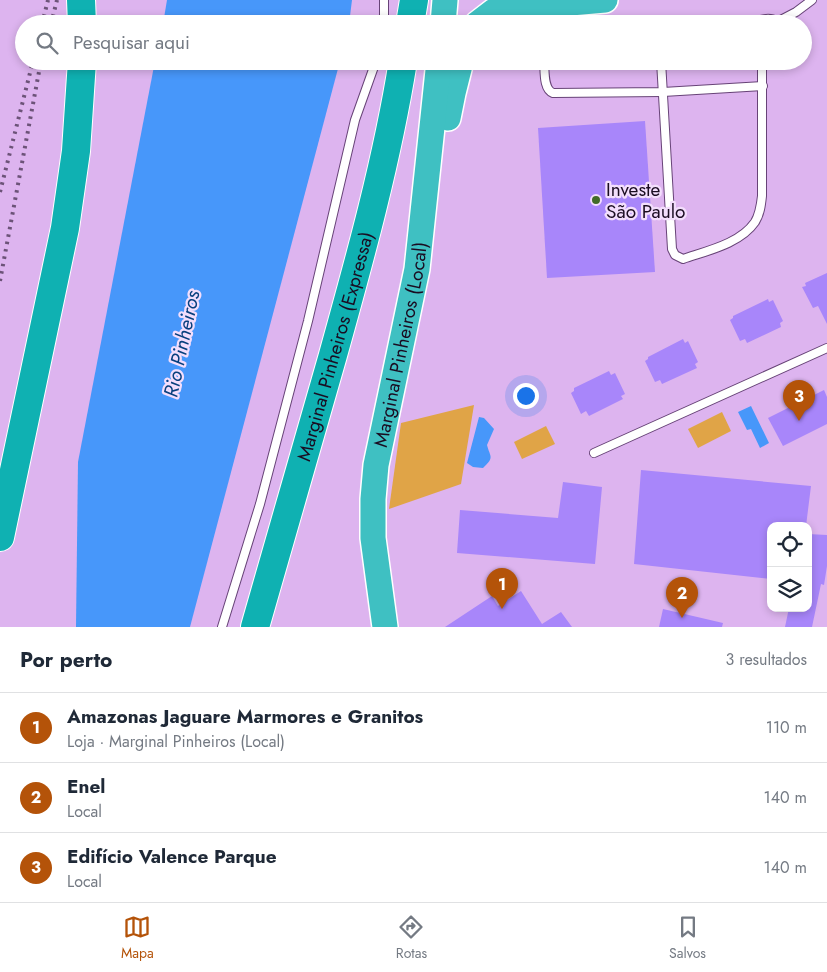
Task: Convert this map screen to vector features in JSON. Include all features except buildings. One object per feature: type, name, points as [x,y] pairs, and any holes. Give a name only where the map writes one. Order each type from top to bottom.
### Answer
[{"type":"highway","points":[[80,0],[81,15]]},
{"type":"highway","points":[[412,15],[414,0]]},
{"type":"highway","points":[[444,15],[445,0]]},
{"type":"highway","points":[[489,15],[494,11],[502,9],[606,0]]},
{"type":"highway","points":[[0,537],[65,228],[76,150],[81,70]]},
{"type":"highway","name":"Marginal Pinheiros (Expressa)","points":[[255,627],[352,287],[382,172],[402,70]]},
{"type":"highway","name":"Marginal Pinheiros (Local)","points":[[387,624],[372,538],[376,465],[417,269],[439,70]]},
{"type":"highway","points":[[417,269],[429,231],[452,93],[458,70]]},
{"type":"lane","points":[[384,0],[384,15]]},
{"type":"lane","points":[[789,15],[812,0]]},
{"type":"lane","points":[[222,627],[260,504],[300,350],[355,120],[373,70]]},
{"type":"lane","points":[[545,70],[546,87],[553,94],[663,92],[763,86]]},
{"type":"lane","points":[[662,70],[672,249],[674,255],[683,259],[737,239],[755,222],[760,212],[762,196],[762,70]]},
{"type":"lane","points":[[594,453],[827,348]]},
{"type":"shaded area","points":[[474,405],[461,484],[389,509],[401,423]]},
{"type":"shaded area","points":[[722,412],[731,431],[698,448],[688,429]]},
{"type":"shaded area","points":[[546,426],[555,444],[522,459],[514,442]]},
{"type":"water","points":[[167,0],[352,0],[350,15],[164,15]]},
{"type":"water","name":"Rio Pinheiros","points":[[153,70],[338,70],[190,627],[76,627],[78,462]]},
{"type":"water","points":[[751,406],[769,443],[760,448],[751,429],[747,430],[738,412]]},
{"type":"water","points":[[479,417],[484,418],[494,429],[487,445],[490,459],[483,468],[473,467],[467,463]]},
{"type":"railway","points":[[44,15],[48,0]]},
{"type":"railway","points":[[53,15],[57,0]]},
{"type":"railway","points":[[0,192],[31,70]]},
{"type":"railway","points":[[0,281],[39,70]]},
{"type":"place","name":"Investe São Paulo","points":[[596,200]]},
{"type":"place","name":"Edifício Valence Parque","points":[[799,421]]},
{"type":"place","name":"Amazonas Jaguare Marmores e Granitos","points":[[502,609]]},
{"type":"place","name":"Enel","points":[[682,618]]}]
